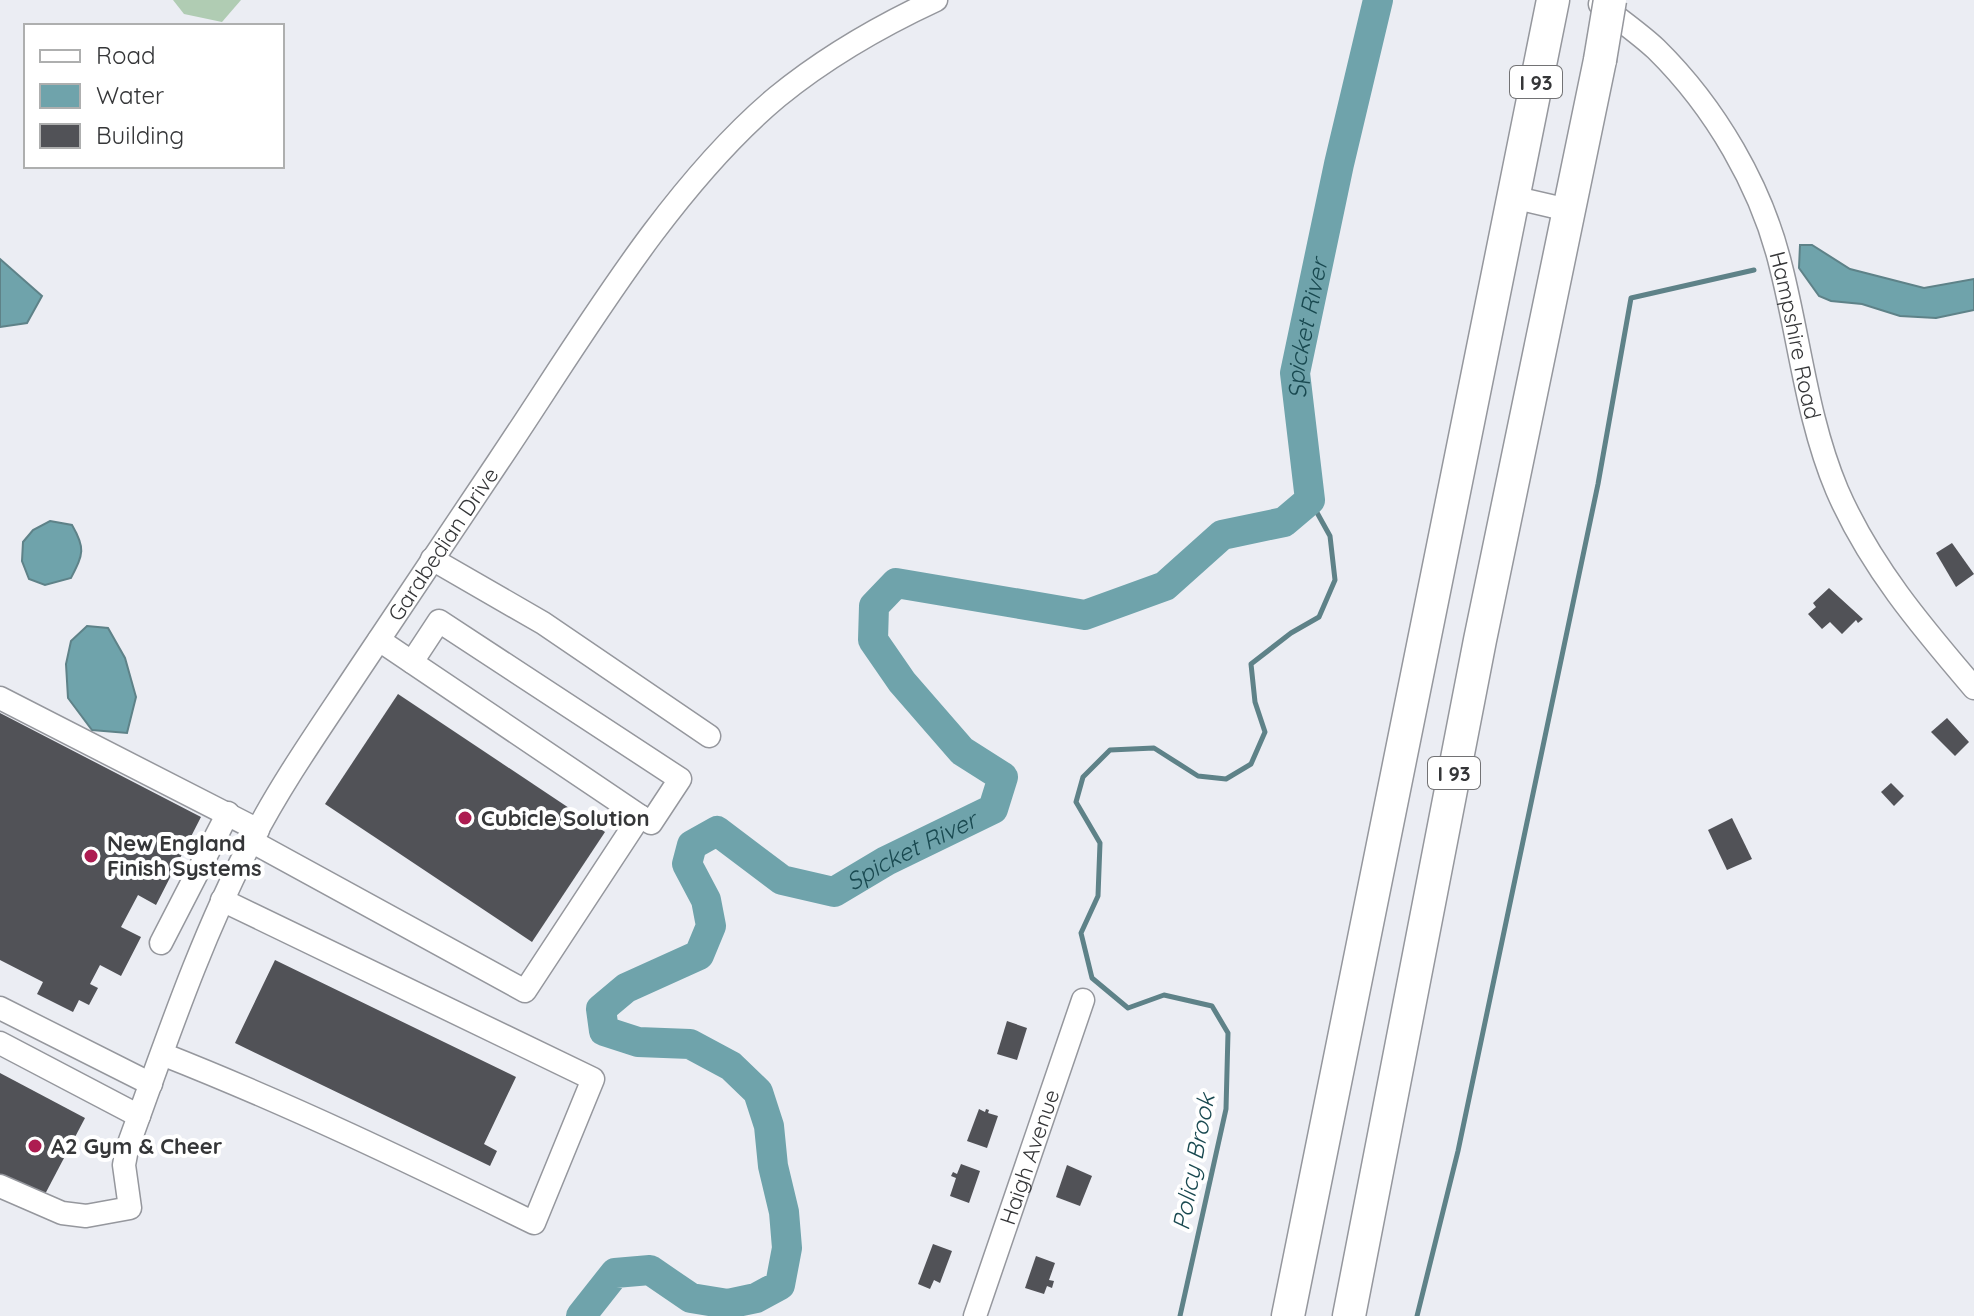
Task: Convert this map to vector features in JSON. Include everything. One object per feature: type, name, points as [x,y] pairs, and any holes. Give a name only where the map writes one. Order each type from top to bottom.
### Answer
[{"type":"highway","name":"I 93","points":[[1349,1316],[1405,1020],[1610,0]]},
{"type":"highway","name":"I 93","points":[[1288,1316],[1551,11]]},
{"type":"street","name":"Garabedian Drive","points":[[0,1186],[62,1213],[86,1216],[130,1208],[124,1165],[127,1149],[222,900],[254,836],[299,761],[432,559],[622,278],[658,227],[707,167],[775,99],[821,63],[936,0]]},
{"type":"street","name":"Hampshire Road","points":[[1595,0],[1654,48],[1678,73],[1702,103],[1740,164],[1774,241],[1816,427],[1842,499],[1866,549],[1889,585],[1974,688]]},
{"type":"street","points":[[1512,197],[1568,210]]},
{"type":"street","points":[[432,559],[543,623],[709,736]]},
{"type":"street","points":[[379,640],[651,823],[680,779],[439,621],[412,662]]},
{"type":"street","points":[[0,698],[228,813],[254,836],[525,991],[640,816]]},
{"type":"street","points":[[161,943],[228,813]]},
{"type":"street","points":[[162,1054],[281,1103],[534,1223],[593,1079],[222,900]]},
{"type":"street","name":"Haigh Avenue","points":[[975,1316],[1083,1000]]},
{"type":"street","points":[[0,1008],[151,1084]]},
{"type":"street","points":[[0,1043],[139,1116]]},
{"type":"green space","points":[[173,0],[241,0],[222,22],[184,14]]},
{"type":"water","points":[[1800,245],[1812,245],[1850,269],[1924,288],[1974,279],[1974,310],[1936,318],[1900,316],[1862,304],[1831,301],[1819,296],[1799,268]]},
{"type":"water","points":[[0,259],[42,296],[27,323],[0,327]]},
{"type":"water","points":[[50,521],[72,525],[81,552],[71,578],[45,585],[29,579],[22,561],[23,542],[33,530]]},
{"type":"water","points":[[87,626],[108,628],[125,658],[136,697],[127,733],[92,730],[68,698],[66,664],[71,641]]},
{"type":"building","points":[[1952,543],[1974,574],[1956,587],[1936,553]]},
{"type":"building","points":[[1829,588],[1863,619],[1858,623],[1856,620],[1842,634],[1830,622],[1822,629],[1808,614],[1816,607],[1813,603]]},
{"type":"building","name":"Cubicle Solution","points":[[398,694],[605,832],[532,942],[325,804]]},
{"type":"building","name":"New England Finish Systems","points":[[0,713],[201,817],[156,905],[138,895],[121,927],[141,937],[121,976],[100,965],[90,984],[98,988],[89,1005],[79,1000],[73,1012],[37,994],[43,982],[0,960]]},
{"type":"building","points":[[1947,718],[1969,742],[1955,756],[1931,732]]},
{"type":"building","points":[[1891,783],[1904,796],[1894,806],[1881,792]]},
{"type":"building","points":[[1732,818],[1752,859],[1727,870],[1708,830]]},
{"type":"building","points":[[275,960],[516,1077],[484,1144],[497,1151],[490,1166],[235,1043]]},
{"type":"building","points":[[1007,1021],[1027,1028],[1017,1060],[997,1054]]},
{"type":"building","name":"A2 Gym & Cheer","points":[[0,1073],[85,1118],[43,1198],[0,1175]]},
{"type":"building","points":[[979,1109],[989,1110],[988,1113],[998,1116],[987,1148],[967,1141]]},
{"type":"building","points":[[961,1164],[980,1171],[969,1203],[950,1196],[956,1178],[951,1176],[953,1172],[957,1174]]},
{"type":"building","points":[[1067,1165],[1092,1176],[1080,1206],[1056,1197]]},
{"type":"building","points":[[933,1244],[952,1251],[940,1283],[934,1280],[930,1289],[918,1284]]},
{"type":"building","points":[[1036,1256],[1055,1263],[1049,1280],[1054,1281],[1052,1288],[1047,1286],[1044,1294],[1025,1288]]},
{"type":"waterway","name":"Spicket River","points":[[581,1316],[615,1273],[650,1270],[691,1298],[728,1304],[756,1298],[780,1285],[787,1248],[784,1212],[773,1166],[769,1126],[758,1092],[731,1066],[690,1044],[638,1042],[604,1031],[601,1009],[626,988],[699,955],[711,926],[706,900],[687,864],[692,845],[717,831],[782,880],[834,892],[886,861],[993,809],[1003,777],[962,751],[902,682],[873,640],[874,606],[896,583],[1085,615],[1165,586],[1222,535],[1284,522],[1310,500],[1295,373],[1339,164],[1378,0]]},
{"type":"waterway","points":[[1417,1316],[1458,1151],[1598,484],[1631,298],[1754,270]]},
{"type":"waterway","name":"Policy Brook","points":[[1180,1316],[1226,1109],[1228,1033],[1212,1006],[1164,995],[1128,1008],[1092,978],[1081,933],[1098,896],[1100,843],[1076,802],[1083,777],[1110,750],[1154,748],[1198,776],[1226,779],[1251,764],[1265,732],[1255,702],[1251,664],[1291,633],[1319,617],[1335,580],[1330,536],[1310,500]]},
{"type":"place","name":"Cubicle Solution","points":[[465,818]]},
{"type":"place","name":"New England Finish Systems","points":[[91,856]]},
{"type":"place","name":"A2 Gym & Cheer","points":[[35,1146]]}]
